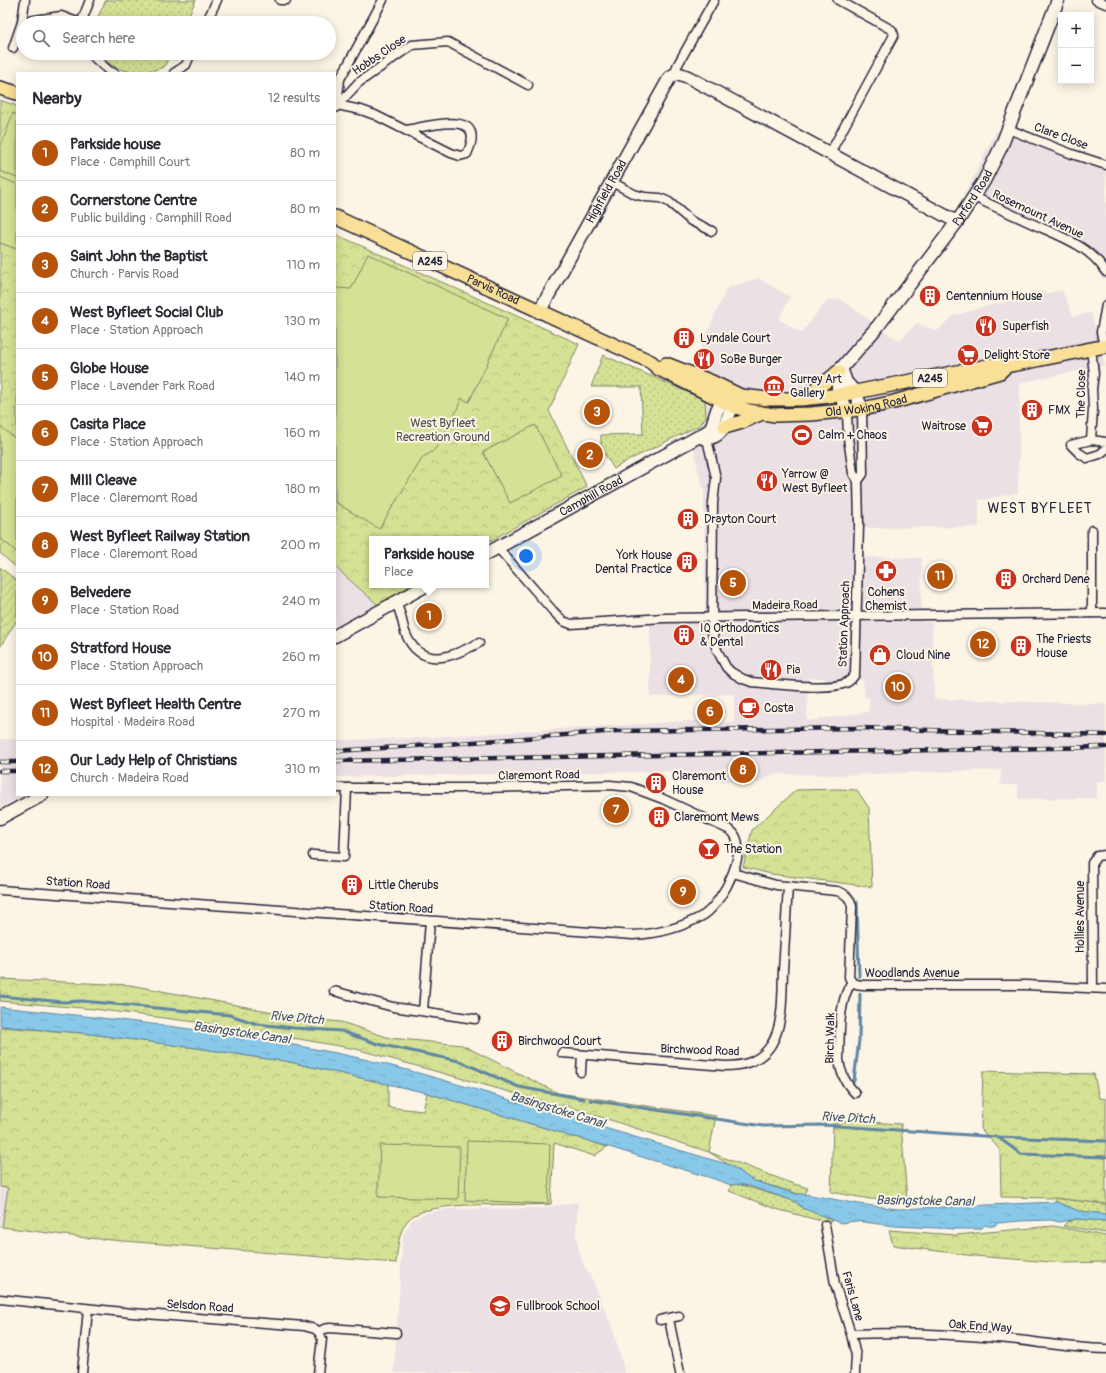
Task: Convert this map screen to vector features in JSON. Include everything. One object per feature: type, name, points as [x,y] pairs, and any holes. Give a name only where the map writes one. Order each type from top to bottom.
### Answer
[{"type":"main road","points":[[0,88],[16,93]]},
{"type":"main road","name":"Parvis Road","points":[[336,217],[539,312],[651,362],[659,369],[732,398]]},
{"type":"main road","name":"Old Woking Road","points":[[732,398],[800,399],[840,395],[998,364],[1006,366],[1105,346]]},
{"type":"main road","name":"Old Woking Road","points":[[732,398],[749,411],[775,415],[847,411],[894,402],[941,390],[1000,372],[1006,366]]},
{"type":"main road","points":[[800,399],[840,370]]},
{"type":"main road","points":[[725,427],[742,422],[762,413]]},
{"type":"street","points":[[23,16],[25,0]]},
{"type":"street","points":[[84,16],[90,0]]},
{"type":"street","points":[[209,16],[217,0]]},
{"type":"street","points":[[280,0],[286,0]]},
{"type":"street","points":[[383,0],[340,79],[336,106],[362,110],[460,156],[467,154],[473,138],[471,131],[466,125],[457,123],[406,130]]},
{"type":"street","name":"Highfield Road","points":[[539,312],[670,77],[675,74],[677,66],[714,0]]},
{"type":"street","points":[[830,153],[894,36],[892,30],[838,0]]},
{"type":"street","name":"Pyrford Road","points":[[840,370],[878,326],[957,222],[974,197],[993,164],[1008,129],[1058,0]]},
{"type":"street","points":[[1096,0],[1106,4]]},
{"type":"street","points":[[12,48],[16,38]]},
{"type":"street","name":"Hobbs Close","points":[[336,106],[358,83],[412,45],[448,42],[528,85]]},
{"type":"street","points":[[97,60],[110,72]]},
{"type":"street","points":[[176,72],[186,65],[188,60]]},
{"type":"street","points":[[675,74],[679,73],[688,77],[957,222]]},
{"type":"street","name":"Clare Close","points":[[1008,129],[1072,154],[1106,165]]},
{"type":"street","points":[[612,182],[634,194],[660,198],[670,202],[691,221],[712,231]]},
{"type":"street","name":"Rosemount Avenue","points":[[974,197],[1071,241],[1093,256],[1102,265],[1106,272]]},
{"type":"street","points":[[1105,346],[1101,332],[1106,304]]},
{"type":"street","name":"The Close","points":[[1091,349],[1094,374],[1092,389],[1093,409],[1091,440]]},
{"type":"street","points":[[840,370],[846,382],[855,392],[862,409]]},
{"type":"street","points":[[840,370],[837,384],[847,411]]},
{"type":"street","points":[[725,427],[732,398]]},
{"type":"street","name":"Camphill Road","points":[[702,438],[711,429],[717,410],[732,398]]},
{"type":"street","name":"Station Approach","points":[[858,481],[863,474],[862,409]]},
{"type":"street","name":"Station Approach","points":[[711,618],[712,632],[717,650],[724,664],[731,672],[743,679],[752,682],[812,686],[841,684],[853,678],[857,616],[859,524],[858,481],[853,473],[848,438],[847,411]]},
{"type":"street","name":"Camphill Road","points":[[489,552],[702,438],[719,433],[725,427]]},
{"type":"street","points":[[702,438],[716,478],[713,503],[711,618]]},
{"type":"street","points":[[1106,442],[1091,440],[1072,445],[1079,453],[1087,458],[1100,454],[1106,449]]},
{"type":"street","points":[[1092,530],[1092,613]]},
{"type":"street","name":"Madeira Road","points":[[498,548],[553,611],[567,623],[575,625],[664,618],[1106,613]]},
{"type":"street","points":[[336,635],[422,588]]},
{"type":"street","points":[[396,603],[401,614],[405,633],[412,647],[422,654],[432,658],[440,658],[468,652],[479,643]]},
{"type":"street","name":"Claremont Road","points":[[336,788],[476,788],[610,785],[632,787],[676,805],[735,833]]},
{"type":"street","points":[[313,855],[344,857],[346,788]]},
{"type":"street","points":[[0,818],[40,796]]},
{"type":"street","name":"Station Road","points":[[0,890],[627,935],[648,934],[691,921],[710,911],[721,896],[733,873],[739,844],[735,833]]},
{"type":"street","name":"Hollies Avenue","points":[[1093,988],[1092,862],[1097,856],[1106,855]]},
{"type":"street","name":"Woodlands Avenue","points":[[733,873],[764,883],[840,892],[845,895],[850,900],[852,907],[849,975],[852,982],[864,985],[1026,985],[1106,989]]},
{"type":"street","name":"Birchwood Road","points":[[562,1053],[730,1066],[749,1063],[762,1055],[771,1046],[780,1019],[788,887]]},
{"type":"street","points":[[423,1011],[430,921]]},
{"type":"street","name":"Birch Walk","points":[[852,982],[844,996],[842,1007],[839,1059],[845,1080],[855,1093]]},
{"type":"street","points":[[334,991],[393,1007],[475,1019]]},
{"type":"street","points":[[581,1072],[582,1055]]},
{"type":"street","name":"Faris Lane","points":[[825,1226],[835,1284],[851,1334],[856,1356],[856,1373]]},
{"type":"street","name":"Selsdon Road","points":[[0,1299],[132,1313],[304,1326],[315,1329],[319,1332],[330,1328],[396,1333]]},
{"type":"street","points":[[82,1373],[88,1309]]},
{"type":"street","points":[[660,1320],[679,1316]]},
{"type":"street","points":[[669,1319],[680,1373]]},
{"type":"street","points":[[318,1373],[322,1339],[319,1332]]},
{"type":"street","name":"Oak End Way","points":[[851,1334],[877,1333],[998,1338],[1080,1348],[1106,1349]]},
{"type":"shaded area","points":[[996,131],[1106,172],[1106,278],[1102,278],[1096,262],[1072,244],[1001,210],[964,196]]},
{"type":"shaded area","points":[[758,278],[790,297],[779,319],[801,333],[827,300],[840,299],[899,341],[917,323],[937,331],[953,316],[987,306],[1062,290],[1073,316],[1091,313],[1105,365],[1020,383],[1018,493],[979,500],[979,527],[865,528],[863,557],[922,558],[921,622],[932,622],[934,699],[1106,704],[1106,781],[1097,781],[1097,798],[1018,799],[1018,785],[1000,785],[1001,770],[838,775],[774,774],[758,783],[684,780],[680,771],[336,777],[336,740],[416,738],[688,721],[734,722],[734,694],[650,697],[650,620],[705,618],[704,491],[698,471],[691,430],[700,425],[706,417],[705,400],[693,365],[727,288]],"holes":[[[808,678],[824,678],[825,681],[863,680],[865,697],[870,698],[868,712],[807,721]]]},
{"type":"shaded area","points":[[336,568],[378,605],[336,626]]},
{"type":"shaded area","points":[[0,739],[16,739],[16,796],[23,796],[0,808]]},
{"type":"shaded area","points":[[0,1187],[8,1188],[2,1227],[0,1227]]},
{"type":"shaded area","name":"Fullbrook School","points":[[578,1202],[576,1235],[579,1250],[583,1264],[594,1283],[613,1330],[625,1373],[394,1373],[403,1234],[412,1220],[423,1214],[446,1209],[541,1208]]},
{"type":"green space","points":[[106,0],[196,0],[188,16],[98,16]]},
{"type":"green space","points":[[104,60],[168,60],[164,67],[147,72],[123,70]]},
{"type":"green space","points":[[0,100],[16,106],[16,567],[0,553]]},
{"type":"green space","points":[[13,113],[16,114],[16,178],[0,171],[0,149]]},
{"type":"green space","points":[[0,177],[16,184],[16,249],[0,243]]},
{"type":"green space","name":"West Byfleet Recreation Ground","points":[[336,234],[579,344],[549,411],[587,487],[489,541],[489,536],[369,536],[369,588],[407,588],[378,605],[336,568]]},
{"type":"green space","points":[[368,254],[508,319],[469,402],[461,398],[453,418],[439,443],[432,452],[423,457],[379,529],[336,503],[336,288],[351,289]]},
{"type":"green space","points":[[603,355],[705,400],[706,417],[700,425],[623,463],[614,469],[601,448],[601,435],[643,434],[641,387],[591,387]]},
{"type":"green space","points":[[535,425],[562,476],[510,503],[483,452]]},
{"type":"green space","points":[[0,426],[16,439],[16,551],[0,538]]},
{"type":"green space","points":[[0,567],[16,580],[16,622],[0,647]]},
{"type":"green space","points":[[796,790],[857,790],[869,808],[872,887],[771,874],[743,867],[752,830]]},
{"type":"green space","points":[[0,979],[130,985],[310,1019],[341,1022],[390,1038],[462,1045],[558,1093],[716,1116],[709,1152],[567,1106],[549,1103],[356,1049],[218,1025],[94,1009],[0,1001]]},
{"type":"green space","points":[[1,1027],[82,1033],[285,1061],[388,1084],[388,1107],[423,1111],[427,1093],[607,1147],[594,1156],[554,1143],[551,1204],[453,1206],[418,1213],[408,1220],[402,1230],[396,1263],[87,1238],[2,1227],[8,1188],[0,1187]]},
{"type":"green space","points":[[983,1071],[1094,1074],[1099,1098],[1106,1099],[1106,1204],[1054,1198],[1001,1197],[1000,1150],[981,1129]]},
{"type":"green space","points":[[849,1121],[901,1124],[907,1200],[870,1199],[831,1192],[833,1123]]},
{"type":"green space","points":[[467,1141],[550,1144],[548,1204],[465,1200]]},
{"type":"green space","points":[[380,1145],[460,1147],[458,1199],[378,1197]]},
{"type":"green space","points":[[709,1152],[808,1188],[805,1194],[802,1195],[752,1180]]},
{"type":"green space","points":[[738,1184],[794,1201],[802,1208],[818,1213],[833,1221],[829,1223],[776,1209],[729,1191],[731,1185]]},
{"type":"green space","points":[[1055,1198],[1106,1204],[1106,1214],[1079,1211],[1056,1202]]},
{"type":"green space","points":[[1076,1219],[1106,1221],[1106,1233],[1063,1226],[1067,1222]]},
{"type":"green space","points":[[1053,1226],[1106,1236],[1106,1262],[1064,1263],[974,1256],[893,1245],[889,1230],[956,1235]]},
{"type":"water","name":"Basingstoke Canal","points":[[0,1007],[213,1032],[298,1046],[369,1060],[454,1083],[567,1117],[577,1117],[584,1122],[730,1165],[752,1180],[796,1194],[805,1194],[859,1204],[898,1209],[1056,1202],[1079,1211],[1106,1214],[1106,1221],[1076,1219],[1060,1222],[1051,1220],[1019,1221],[998,1223],[992,1226],[985,1225],[978,1229],[894,1226],[856,1221],[841,1223],[802,1208],[794,1201],[749,1186],[738,1184],[731,1185],[427,1093],[285,1061],[82,1033],[0,1026]]},
{"type":"waterway","points":[[857,902],[859,977]]},
{"type":"waterway","points":[[854,1081],[859,1040],[860,994]]},
{"type":"waterway","name":"Rive Ditch","points":[[0,996],[63,1002],[82,1001],[230,1015],[257,1024],[341,1031],[378,1044],[459,1061],[519,1087],[584,1099]]},
{"type":"waterway","name":"Rive Ditch","points":[[590,1100],[763,1126],[824,1125],[998,1137],[1106,1141]]},
{"type":"waterway","points":[[999,1138],[1021,1154],[1106,1157]]},
{"type":"railway","points":[[336,751],[617,731],[860,728],[1106,735]]},
{"type":"railway","points":[[336,761],[1106,747]]},
{"type":"railway","points":[[0,762],[16,762]]},
{"type":"railway","points":[[0,771],[16,771]]},
{"type":"place","name":"Centennium House","points":[[930,296]]},
{"type":"place","name":"Superfish","points":[[986,326]]},
{"type":"place","name":"Lyndale Court","points":[[684,338]]},
{"type":"place","name":"Delight Store","points":[[968,355]]},
{"type":"place","name":"SoBe Burger","points":[[704,359]]},
{"type":"place","name":"Surrey Art Gallery","points":[[774,386]]},
{"type":"place","name":"FMX","points":[[1032,410]]},
{"type":"place","name":"Saint John the Baptist","points":[[597,412]]},
{"type":"place","name":"Waitrose","points":[[982,426]]},
{"type":"place","name":"Calm + Chaos","points":[[802,435]]},
{"type":"place","name":"Cornerstone Centre","points":[[590,455]]},
{"type":"place","name":"Yarrow @ West Byfleet","points":[[767,481]]},
{"type":"place","name":"Drayton Court","points":[[688,519]]},
{"type":"place","name":"York House Dental Practice","points":[[687,562]]},
{"type":"place","name":"Cohens Chemist","points":[[886,571]]},
{"type":"place","name":"West Byfleet Health Centre","points":[[940,576]]},
{"type":"place","name":"Orchard Dene","points":[[1006,579]]},
{"type":"place","name":"Globe House","points":[[733,583]]},
{"type":"place","name":"Parkside house","points":[[429,616]]},
{"type":"place","name":"IQ Orthodontics & Dental","points":[[684,635]]},
{"type":"place","name":"Our Lady Help of Christians","points":[[983,644]]},
{"type":"place","name":"The Priests House","points":[[1021,646]]},
{"type":"place","name":"Cloud Nine","points":[[880,655]]},
{"type":"place","name":"Pia","points":[[771,670]]},
{"type":"place","name":"West Byfleet Social Club","points":[[681,680]]},
{"type":"place","name":"Stratford House","points":[[898,687]]},
{"type":"place","name":"Costa","points":[[749,708]]},
{"type":"place","name":"Casita Place","points":[[710,712]]},
{"type":"place","name":"West Byfleet Railway Station","points":[[743,770]]},
{"type":"place","name":"Claremont House","points":[[656,783]]},
{"type":"place","name":"MIll Cleave","points":[[616,810]]},
{"type":"place","name":"Claremont Mews","points":[[659,817]]},
{"type":"place","name":"The Station","points":[[709,849]]},
{"type":"place","name":"Little Cherubs","points":[[352,885]]},
{"type":"place","name":"Belvedere","points":[[683,892]]},
{"type":"place","name":"Birchwood Court","points":[[502,1041]]},
{"type":"place","name":"Fullbrook School","points":[[500,1306]]},
{"type":"district","name":"WEST BYFLEET","points":[[1040,508]]}]
